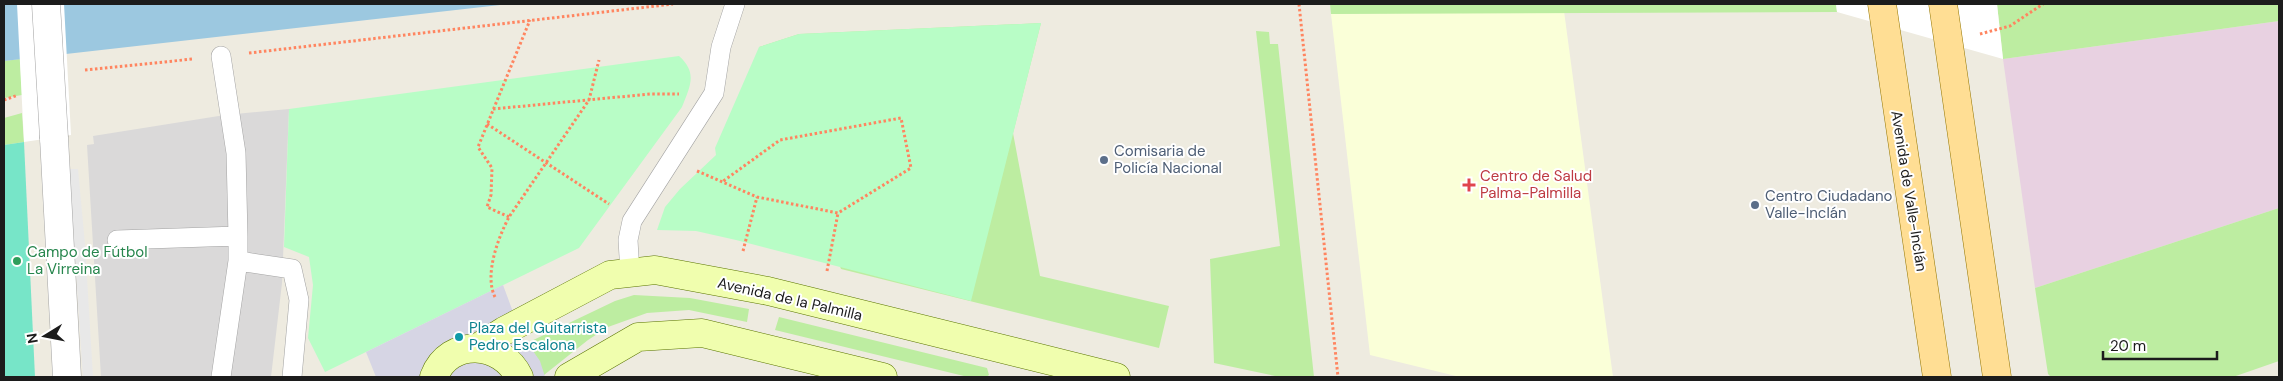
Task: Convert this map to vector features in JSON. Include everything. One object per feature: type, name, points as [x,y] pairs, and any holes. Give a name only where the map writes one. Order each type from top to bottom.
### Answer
[{"type":"main road","points":[[1943,4],[1997,377]]},
{"type":"main road","name":"Avenida de Valle-Inclán","points":[[1883,15],[1937,377]]},
{"type":"main road","name":"Avenida de la Palmilla","points":[[477,348],[504,331],[610,275],[655,270],[768,291],[1116,377]]},
{"type":"main road","points":[[569,377],[638,337],[702,333],[882,377]]},
{"type":"main road","points":[[434,377],[442,362],[452,355],[464,349],[477,348],[491,350],[504,357],[515,368],[519,377]]},
{"type":"street","points":[[46,4],[67,377]]},
{"type":"lane","points":[[630,273],[628,240],[632,220],[714,93],[721,47],[734,4]]},
{"type":"lane","points":[[221,56],[236,153],[238,236],[238,261],[221,377]]},
{"type":"lane","points":[[117,240],[238,236]]},
{"type":"lane","points":[[238,261],[292,269],[300,300],[292,377]]},
{"type":"path","points":[[83,70],[673,4]]},
{"type":"path","points":[[1299,4],[1338,377]]},
{"type":"path","points":[[1948,44],[2010,26],[2043,4]]},
{"type":"path","points":[[509,217],[487,207],[491,195],[492,168],[478,147],[530,20]]},
{"type":"path","points":[[497,300],[492,290],[494,252],[509,217],[589,100],[598,67],[598,60]]},
{"type":"path","points":[[4,100],[21,94]]},
{"type":"path","points":[[493,109],[650,94],[680,94]]},
{"type":"path","points":[[690,168],[757,198],[838,213],[911,168],[902,118],[780,140],[722,182]]},
{"type":"path","points":[[487,124],[616,208]]},
{"type":"path","points":[[744,251],[757,198]]},
{"type":"path","points":[[826,272],[838,213]]},
{"type":"shaded area","name":"Centro de Salud Palma-Palmilla","points":[[1564,11],[1613,377],[1460,377],[1370,355],[1331,14]]},
{"type":"shaded area","points":[[2279,21],[2279,208],[2035,288],[2003,59]]},
{"type":"shaded area","points":[[289,109],[282,283],[271,377],[101,377],[87,145],[94,144],[93,136],[225,115]]},
{"type":"shaded area","points":[[69,169],[78,169],[85,245],[93,377],[83,377]]},
{"type":"shaded area","name":"Plaza del Guitarrista Pedro Escalona","points":[[503,285],[525,344],[540,361],[545,377],[376,377],[366,352]]},
{"type":"green space","points":[[1330,4],[1836,4],[1837,12],[1331,14]]},
{"type":"green space","points":[[1997,4],[2279,4],[2279,21],[2003,59]]},
{"type":"green space","points":[[1041,23],[1013,133],[1040,276],[1169,306],[1159,348],[841,269],[759,47],[799,34]]},
{"type":"green space","points":[[1041,23],[971,301],[736,240],[696,231],[657,230],[665,207],[680,189],[716,155],[715,148],[759,47],[799,34]]},
{"type":"green space","points":[[1256,31],[1269,32],[1270,44],[1278,44],[1314,377],[1280,377],[1214,363],[1210,259],[1280,246]]},
{"type":"green space","points":[[679,56],[689,68],[691,80],[682,107],[579,248],[325,372],[308,338],[313,285],[309,257],[284,247],[289,109]]},
{"type":"green space","points":[[20,59],[22,95],[4,98],[4,61]]},
{"type":"green space","points":[[22,113],[24,142],[4,145],[4,118]]},
{"type":"green space","name":"Campo de Fútbol La Virreina","points":[[24,142],[35,377],[4,377],[4,145]]},
{"type":"green space","points":[[2279,208],[2279,361],[2233,377],[2051,377],[2048,374],[2035,288]]},
{"type":"green space","points":[[634,295],[690,298],[749,309],[747,322],[689,310],[647,313],[608,327],[588,340],[544,375],[537,358],[525,344],[615,301]]},
{"type":"green space","points":[[779,317],[987,368],[989,375],[986,377],[968,377],[775,330]]},
{"type":"water","points":[[4,4],[509,4],[4,61]]},
{"type":"pier","points":[[17,4],[64,4],[71,135],[24,142]]},
{"type":"pier","points":[[1836,4],[1997,4],[2003,59],[1837,12]]},
{"type":"place","name":"Comisaria de Policía Nacional","points":[[1104,160]]},
{"type":"place","name":"Centro de Salud Palma-Palmilla","points":[[1469,185]]},
{"type":"place","name":"Centro Ciudadano Valle-Inclán","points":[[1755,205]]},
{"type":"place","name":"Campo de Fútbol La Virreina","points":[[17,261]]},
{"type":"place","name":"Plaza del Guitarrista Pedro Escalona","points":[[459,337]]}]
